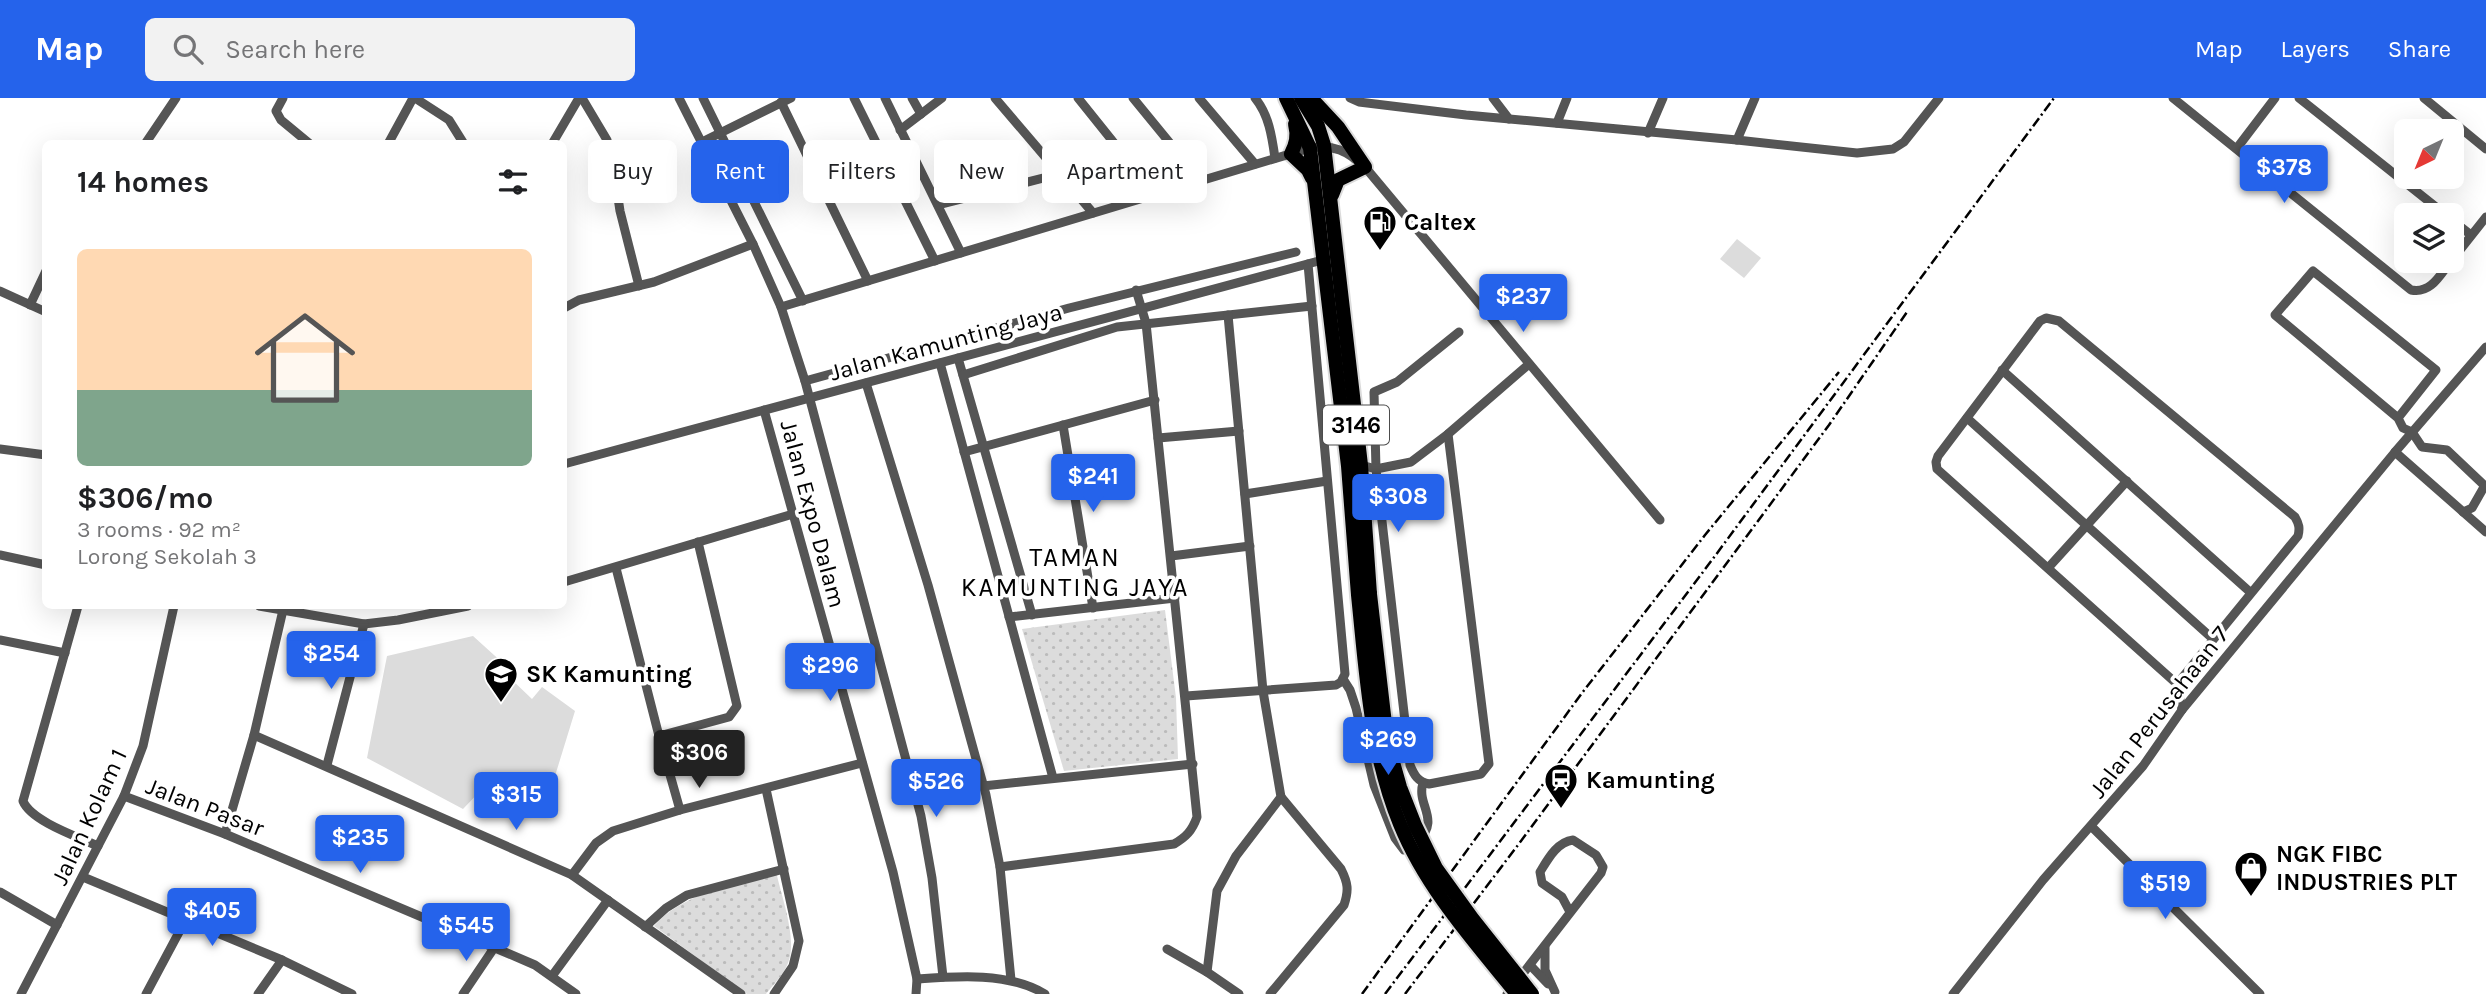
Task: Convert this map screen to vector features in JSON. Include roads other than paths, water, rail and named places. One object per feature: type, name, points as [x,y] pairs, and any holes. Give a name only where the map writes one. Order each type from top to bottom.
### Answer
[{"type":"main road","points":[[1311,98],[1338,127],[1365,167],[1338,180],[1331,196]]},
{"type":"main road","points":[[1293,101],[1297,133],[1291,154],[1308,170],[1314,183]]},
{"type":"main road","name":"3146","points":[[1293,101],[1318,126],[1314,183],[1331,258],[1361,465],[1370,710],[1377,752],[1401,826],[1426,874],[1459,922],[1519,994]]},
{"type":"main road","name":"3146","points":[[1317,147],[1331,196],[1331,258],[1348,466],[1364,594],[1388,740],[1400,787],[1436,868],[1532,994]]},
{"type":"street","points":[[148,140],[175,98]]},
{"type":"street","points":[[283,98],[276,111],[278,118],[305,140]]},
{"type":"street","points":[[390,140],[414,98],[449,120],[462,140]]},
{"type":"street","points":[[555,140],[581,98],[607,140],[620,211],[639,286]]},
{"type":"street","points":[[679,98],[701,140]]},
{"type":"street","points":[[703,98],[803,301]]},
{"type":"street","points":[[706,140],[791,98]]},
{"type":"street","points":[[853,98],[935,261]]},
{"type":"street","points":[[912,98],[921,114]]},
{"type":"street","points":[[900,130],[942,98]]},
{"type":"street","points":[[995,98],[1042,154]]},
{"type":"street","points":[[1077,98],[1111,140]]},
{"type":"street","points":[[1133,98],[1167,140]]},
{"type":"street","points":[[1199,98],[1255,164]]},
{"type":"street","points":[[1255,98],[1262,107],[1272,136],[1275,158]]},
{"type":"street","points":[[1350,98],[1359,102],[1389,106],[1857,153],[1893,149],[1904,142],[1939,98]]},
{"type":"street","points":[[1493,98],[1509,119]]},
{"type":"street","points":[[1557,123],[1567,98]]},
{"type":"street","points":[[1648,133],[1663,98]]},
{"type":"street","points":[[1737,139],[1755,98]]},
{"type":"street","points":[[2237,148],[2275,98]]},
{"type":"street","points":[[2299,98],[2431,203]]},
{"type":"street","points":[[2424,98],[2486,149]]},
{"type":"street","points":[[886,99],[961,253]]},
{"type":"street","points":[[2176,99],[2411,290],[2421,292],[2429,288],[2441,273]]},
{"type":"street","points":[[780,102],[868,281]]},
{"type":"street","points":[[1207,179],[1317,147],[1340,148],[1365,167],[1660,520]]},
{"type":"street","points":[[938,205],[1042,178]]},
{"type":"street","points":[[732,203],[780,307],[805,381],[921,816],[932,878],[943,977]]},
{"type":"street","points":[[1084,203],[1093,213]]},
{"type":"street","points":[[780,307],[1126,203]]},
{"type":"street","points":[[2464,244],[2486,217]]},
{"type":"street","points":[[2464,229],[2471,235]]},
{"type":"street","points":[[567,306],[579,300],[639,286],[753,244]]},
{"type":"street","points":[[805,381],[1136,290],[1296,252]]},
{"type":"street","name":"Jalan Kamunting Jaya","points":[[567,463],[1331,258]]},
{"type":"street","points":[[1308,264],[1345,664],[1343,680],[1350,690],[1356,708],[1374,785],[1395,838],[1404,850],[1409,849],[1427,831],[1429,819],[1421,796],[1423,783]]},
{"type":"street","points":[[2398,418],[2436,370],[2313,271],[2275,315],[2398,418],[2403,428],[2412,432],[2423,447],[2448,450],[2485,487],[2472,508],[2463,512]]},
{"type":"street","points":[[30,305],[42,280]]},
{"type":"street","points":[[1000,867],[1174,844],[1193,829],[1197,817],[1146,323],[1136,290]]},
{"type":"street","points":[[0,291],[42,310]]},
{"type":"street","points":[[963,375],[1117,327],[1312,306]]},
{"type":"street","points":[[1228,315],[1263,691],[1281,797],[1341,869],[1347,881],[1348,893],[1344,905],[1270,994]]},
{"type":"street","points":[[2177,684],[2298,536],[2300,530],[2295,517],[2060,321],[2046,318],[2040,321],[1938,456],[1937,469],[2177,684],[2182,710]]},
{"type":"street","points":[[1448,434],[1489,764],[1481,774],[1423,783],[1416,778],[1410,765],[1376,470],[1374,392],[1397,383],[1459,332]]},
{"type":"street","name":"Jalan Perusahaan 7","points":[[1953,994],[2043,880],[2143,766],[2182,710],[2395,452],[2486,347]]},
{"type":"street","points":[[958,358],[1032,615]]},
{"type":"street","points":[[940,363],[1053,778]]},
{"type":"street","points":[[1361,465],[1376,470],[1411,462],[1529,364]]},
{"type":"street","points":[[2002,370],[2250,592]]},
{"type":"street","points":[[866,383],[928,585],[995,832],[1011,980]]},
{"type":"street","points":[[964,452],[1154,400]]},
{"type":"street","name":"Jalan Expo Dalam","points":[[764,410],[893,872],[917,979],[916,994]]},
{"type":"street","points":[[1967,418],[2213,639]]},
{"type":"street","points":[[1063,425],[1093,608]]},
{"type":"street","points":[[1158,438],[1239,431]]},
{"type":"street","points":[[0,449],[42,454]]},
{"type":"street","points":[[2395,452],[2486,532]]},
{"type":"street","points":[[1245,494],[1327,481]]},
{"type":"street","points":[[2048,568],[2127,481]]},
{"type":"street","points":[[567,581],[793,514]]},
{"type":"street","points":[[659,736],[729,717],[737,706],[698,542]]},
{"type":"street","points":[[1171,556],[1250,546]]},
{"type":"street","points":[[0,555],[42,564]]},
{"type":"street","points":[[616,568],[680,810]]},
{"type":"street","points":[[1009,617],[1175,598]]},
{"type":"street","points":[[77,609],[23,801],[26,808],[40,819],[99,846]]},
{"type":"street","name":"Jalan Kolam 1","points":[[21,994],[124,796],[143,746],[173,609]]},
{"type":"street","points":[[276,609],[364,624],[453,609]]},
{"type":"street","points":[[225,834],[254,735],[282,610]]},
{"type":"street","points":[[327,765],[364,624]]},
{"type":"street","points":[[0,640],[65,653]]},
{"type":"street","points":[[1186,696],[1336,685],[1343,680]]},
{"type":"street","points":[[254,735],[572,875],[741,994]]},
{"type":"street","points":[[572,875],[604,836],[680,810],[862,762]]},
{"type":"street","points":[[983,786],[1193,764]]},
{"type":"street","points":[[766,789],[799,941],[793,966],[774,994]]},
{"type":"street","name":"Jalan Pasar","points":[[124,796],[225,834],[494,947],[535,965],[576,994]]},
{"type":"street","points":[[1207,972],[1217,891],[1236,856],[1281,797]]},
{"type":"street","points":[[2092,827],[2260,994]]},
{"type":"street","points":[[1507,994],[1601,873],[1603,867],[1596,855],[1573,840],[1565,841],[1559,846],[1540,872],[1542,883],[1562,897],[1570,912]]},
{"type":"street","points":[[645,927],[666,908],[687,895],[784,869]]},
{"type":"street","points":[[83,877],[282,960],[352,994]]},
{"type":"street","points":[[0,892],[57,925]]},
{"type":"street","points":[[552,976],[608,900]]},
{"type":"street","points":[[146,994],[185,920]]},
{"type":"street","points":[[1545,946],[1545,970],[1556,993]]},
{"type":"street","points":[[463,994],[494,947]]},
{"type":"street","points":[[1167,949],[1239,994]]},
{"type":"street","points":[[258,994],[282,960]]},
{"type":"street","points":[[1530,965],[1556,993]]},
{"type":"street","points":[[917,979],[943,977],[1011,980],[1045,994]]},
{"type":"street","points":[[1519,994],[1533,985],[1556,993]]},
{"type":"railway","points":[[1385,994],[1712,560],[2054,98]]},
{"type":"railway","points":[[1405,994],[1829,425],[1907,312]]},
{"type":"railway","points":[[1362,994],[1582,693],[1705,535],[1839,372]]},
{"type":"place","name":"Caltex","points":[[1380,252]]},
{"type":"place","name":"SK Kamunting","points":[[501,704]]},
{"type":"place","name":"Kamunting","points":[[1561,810]]},
{"type":"place","name":"NGK FIBC INDUSTRIES PLT","points":[[2251,898]]},
{"type":"district","name":"TAMAN KAMUNTING JAYA","points":[[1075,572]]}]
